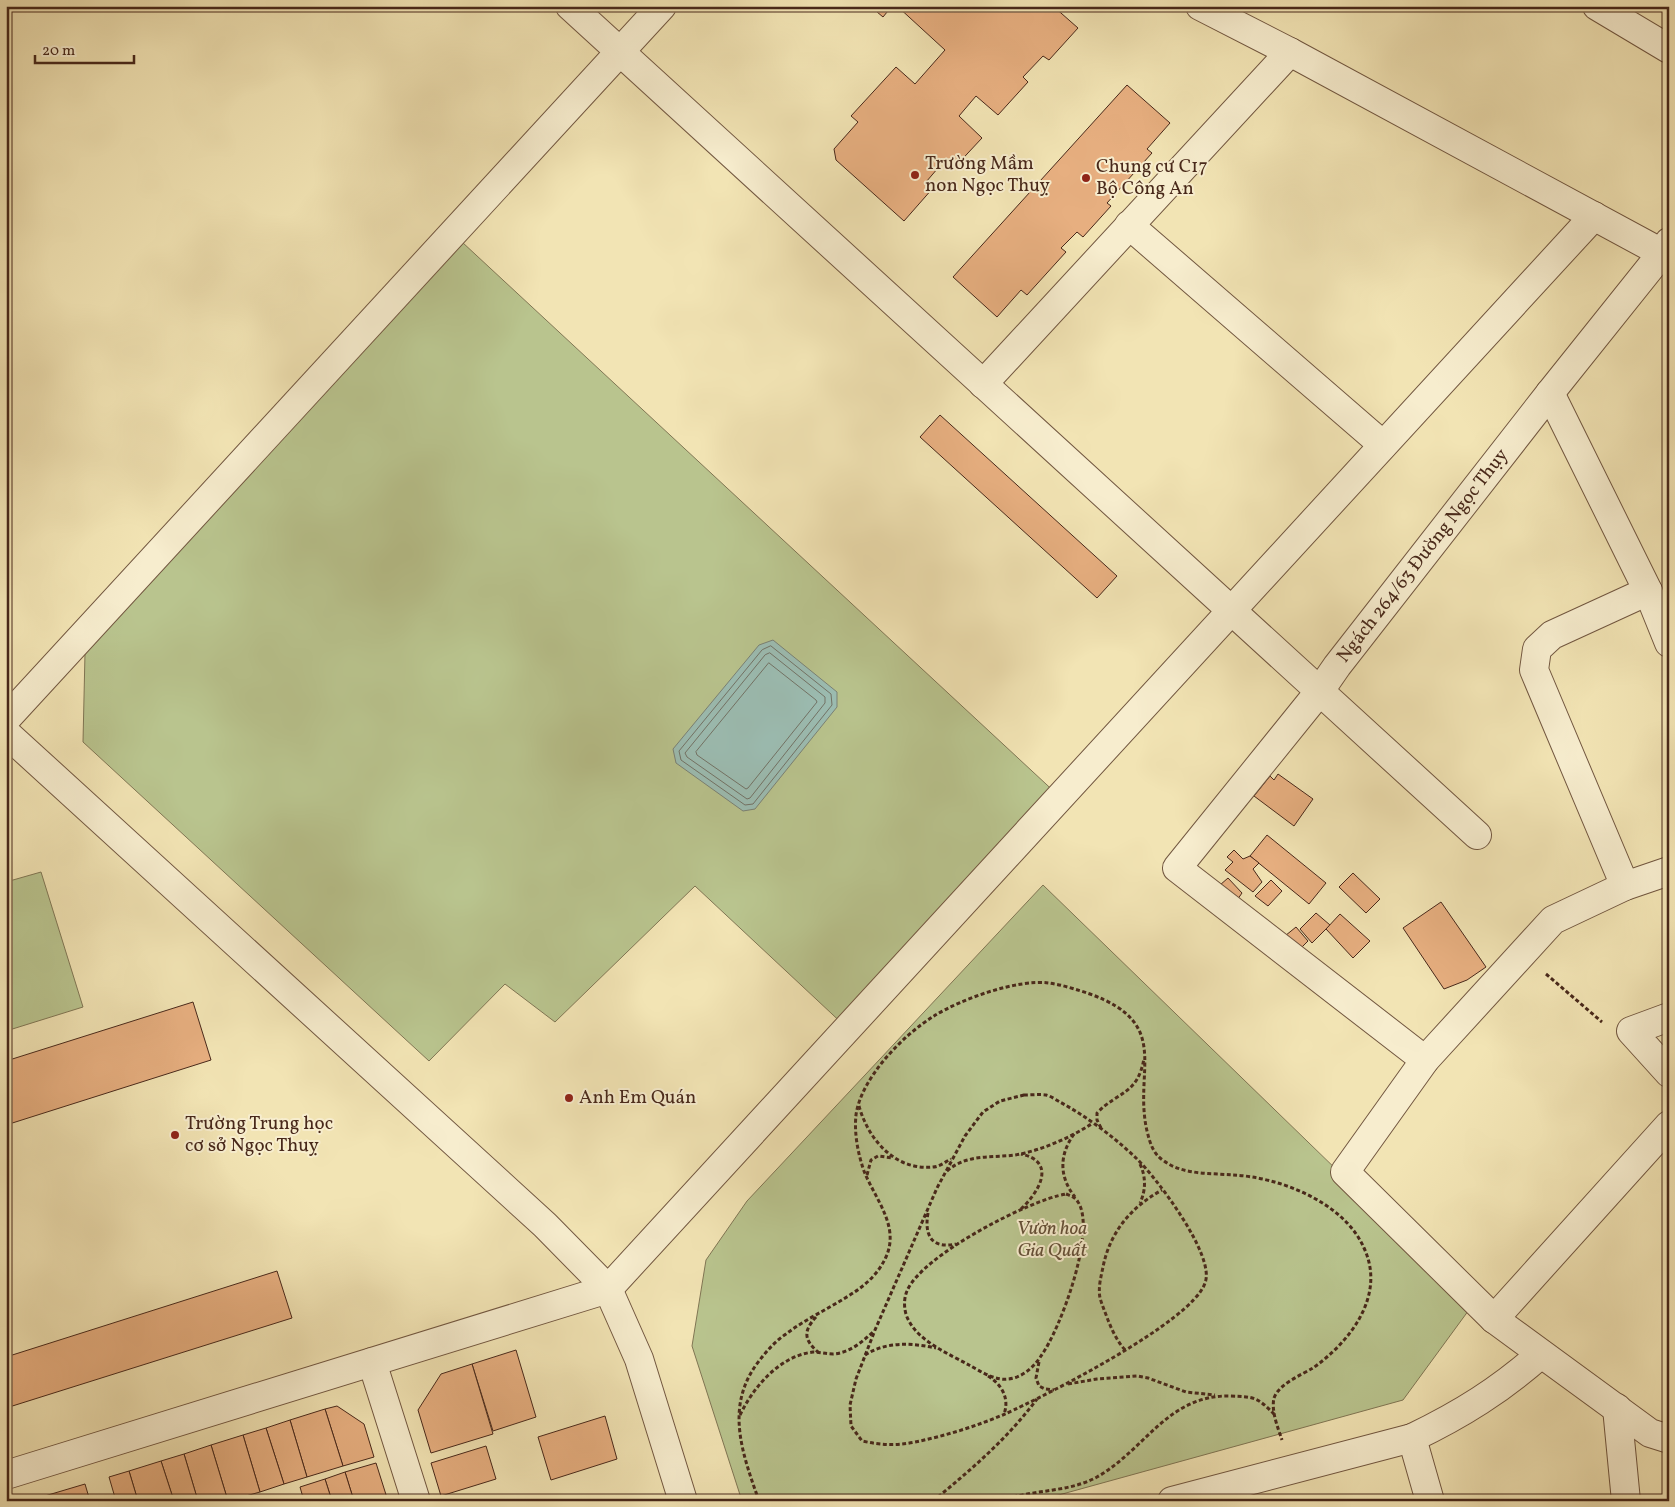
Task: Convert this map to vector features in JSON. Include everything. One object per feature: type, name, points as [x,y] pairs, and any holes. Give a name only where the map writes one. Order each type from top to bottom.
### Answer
[{"type":"street","points":[[570,6],[1477,836]]},
{"type":"street","points":[[6,719],[662,6]]},
{"type":"street","points":[[1200,6],[1290,52],[1594,216],[1662,259]]},
{"type":"street","points":[[1597,6],[1669,50]]},
{"type":"street","points":[[983,384],[1290,52]]},
{"type":"street","points":[[6,1476],[608,1289],[1594,216]]},
{"type":"street","points":[[1129,225],[1383,446]]},
{"type":"street","name":"Ngách 264/63 Đường Ngọc Thụy","points":[[1425,1060],[1178,868],[1319,692],[1337,666],[1550,392],[1662,259]]},
{"type":"street","points":[[1550,392],[1648,591],[1669,643]]},
{"type":"street","points":[[1625,886],[1534,670],[1538,649],[1552,635],[1648,591]]},
{"type":"street","points":[[6,733],[545,1224],[608,1289],[639,1360],[683,1501]]},
{"type":"street","points":[[1669,871],[1625,886],[1553,920],[1425,1060],[1345,1172],[1494,1319],[1650,1433],[1669,1438]]},
{"type":"street","points":[[1669,1017],[1630,1031],[1669,1073]]},
{"type":"street","points":[[1494,1319],[1669,1125]]},
{"type":"street","points":[[1172,1501],[1412,1438],[1480,1402],[1542,1354]]},
{"type":"street","points":[[372,1362],[416,1501]]},
{"type":"street","points":[[1617,1408],[1626,1501]]},
{"type":"street","points":[[1412,1438],[1430,1501]]},
{"type":"path","points":[[1522,953],[1606,1026],[1630,1031]]},
{"type":"path","points":[[759,1501],[742,1449],[739,1417],[743,1389],[766,1351],[784,1335],[850,1296],[866,1284],[880,1269],[889,1252],[891,1236],[889,1223],[863,1167],[857,1140],[856,1114],[862,1093],[876,1072],[912,1032],[934,1015],[992,991],[1021,984],[1047,982],[1094,995],[1129,1015],[1139,1030],[1145,1048],[1145,1121],[1150,1143],[1158,1157],[1173,1168],[1193,1172],[1235,1174],[1262,1179],[1311,1196],[1334,1212],[1351,1228],[1364,1246],[1371,1267],[1371,1291],[1363,1314],[1350,1335],[1332,1353],[1280,1388],[1274,1398],[1275,1414],[1260,1400],[1244,1396],[1221,1396],[1186,1392],[1158,1381],[1137,1376],[1097,1379],[1065,1385]]},
{"type":"path","points":[[1101,1128],[1097,1120],[1097,1113],[1103,1106],[1134,1086],[1143,1064],[1145,1048]]},
{"type":"path","points":[[1024,1095],[1046,1095],[1093,1123],[1137,1159],[1189,1228],[1207,1268],[1206,1283],[1192,1304],[1125,1350],[1065,1385],[1003,1415],[940,1436],[913,1442],[885,1446],[862,1441],[851,1426],[850,1405],[856,1379],[875,1330],[930,1205],[951,1159],[965,1136],[983,1112],[1000,1101],[1024,1095]]},
{"type":"path","points":[[859,1106],[868,1131],[887,1153],[910,1164],[935,1167],[951,1159]]},
{"type":"path","points":[[945,1172],[961,1161],[971,1158],[1019,1154],[1074,1134],[1093,1123]]},
{"type":"path","points":[[984,1373],[1008,1379],[1030,1370],[1040,1358],[1059,1324],[1076,1271],[1084,1220],[1078,1201],[1066,1185],[1063,1172],[1063,1158],[1074,1134]]},
{"type":"path","points":[[1018,1211],[1038,1190],[1042,1174],[1041,1167],[1035,1160],[1019,1154]]},
{"type":"path","points":[[867,1176],[871,1160],[878,1156],[898,1159]]},
{"type":"path","points":[[1137,1159],[1144,1174],[1145,1189],[1138,1206]]},
{"type":"path","points":[[1125,1350],[1114,1334],[1100,1298],[1100,1281],[1106,1250],[1115,1232],[1138,1206],[1162,1190]]},
{"type":"path","points":[[1003,1415],[1006,1403],[1002,1387],[984,1373],[942,1350],[914,1329],[908,1320],[905,1300],[907,1291],[920,1272],[961,1242],[1018,1211],[1055,1196],[1066,1194],[1073,1196],[1078,1201]]},
{"type":"path","points":[[930,1205],[927,1226],[933,1242],[944,1246],[961,1242]]},
{"type":"path","points":[[818,1314],[808,1327],[807,1338],[808,1343],[818,1352]]},
{"type":"path","points":[[739,1417],[755,1390],[769,1374],[796,1356],[818,1352],[833,1354],[850,1349],[875,1330]]},
{"type":"path","points":[[865,1355],[876,1349],[902,1344],[942,1350]]},
{"type":"path","points":[[1040,1358],[1036,1371],[1037,1382],[1042,1388],[1055,1390]]},
{"type":"path","points":[[1001,1501],[1024,1494],[1063,1488],[1096,1477],[1111,1468],[1180,1408],[1197,1400],[1221,1396]]},
{"type":"path","points":[[933,1501],[987,1454],[1037,1398]]},
{"type":"green space","points":[[462,242],[1060,797],[847,1028],[695,886],[555,1022],[505,984],[429,1061],[83,742],[85,653]]},
{"type":"green space","points":[[41,872],[83,1007],[6,1031],[6,882]]},
{"type":"green space","name":"Vườn hoa Gia Quất","points":[[1043,885],[1474,1303],[1403,1400],[1037,1501],[742,1501],[692,1346],[706,1260],[747,1201]]},
{"type":"water","points":[[773,640],[837,692],[837,707],[755,809],[743,811],[676,763],[673,749],[759,645]]},
{"type":"building","points":[[870,6],[892,6],[883,17]]},
{"type":"building","points":[[897,6],[1053,6],[1078,28],[1049,60],[1043,56],[1023,77],[1028,82],[998,115],[976,96],[959,116],[982,138],[953,169],[944,161],[926,182],[933,188],[904,221],[836,160],[834,149],[858,122],[851,116],[896,67],[915,84],[945,50]]},
{"type":"building","name":"Chung cư C17 Bộ Công An","points":[[1127,85],[1170,123],[1147,149],[1152,153],[1107,203],[1111,206],[1083,237],[1077,232],[1061,248],[1066,252],[1027,295],[1021,290],[997,317],[953,277]]},
{"type":"building","points":[[940,415],[1117,576],[1097,598],[920,437]]},
{"type":"building","points":[[1278,774],[1313,799],[1294,826],[1254,796],[1270,776],[1274,780]]},
{"type":"building","points":[[1267,835],[1326,883],[1309,904],[1250,856]]},
{"type":"building","points":[[1234,850],[1243,859],[1250,856],[1259,863],[1253,869],[1262,882],[1253,892],[1225,870],[1233,862],[1227,857]]},
{"type":"building","points":[[1353,873],[1380,899],[1366,913],[1339,887]]},
{"type":"building","points":[[1228,878],[1242,893],[1235,903],[1212,892]]},
{"type":"building","points":[[1271,880],[1282,891],[1268,906],[1255,896]]},
{"type":"building","points":[[1441,902],[1486,967],[1467,980],[1444,989],[1403,928]]},
{"type":"building","points":[[1316,913],[1330,925],[1312,943],[1300,929]]},
{"type":"building","points":[[1340,914],[1370,941],[1353,958],[1326,929]]},
{"type":"building","points":[[1296,927],[1308,941],[1295,954],[1280,940]]},
{"type":"building","points":[[193,1002],[211,1060],[6,1125],[6,1061]]},
{"type":"building","points":[[277,1271],[292,1318],[6,1408],[6,1357]]},
{"type":"building","points":[[516,1350],[536,1417],[493,1431],[472,1364]]},
{"type":"building","points":[[472,1364],[493,1434],[431,1453],[418,1410],[441,1374]]},
{"type":"building","points":[[337,1406],[364,1424],[374,1457],[343,1466],[325,1409]]},
{"type":"building","points":[[325,1409],[343,1466],[307,1477],[290,1420]]},
{"type":"building","points":[[605,1416],[617,1459],[551,1480],[538,1437]]},
{"type":"building","points":[[290,1420],[307,1477],[284,1484],[266,1428]]},
{"type":"building","points":[[266,1428],[284,1484],[260,1492],[243,1435]]},
{"type":"building","points":[[243,1435],[260,1492],[228,1501],[211,1445]]},
{"type":"building","points":[[211,1445],[228,1501],[198,1501],[184,1454]]},
{"type":"building","points":[[486,1446],[496,1479],[441,1496],[431,1463]]},
{"type":"building","points":[[184,1454],[198,1501],[174,1501],[161,1461]]},
{"type":"building","points":[[161,1461],[174,1501],[138,1501],[129,1471]]},
{"type":"building","points":[[376,1463],[388,1501],[354,1501],[345,1472]]},
{"type":"building","points":[[129,1471],[138,1501],[116,1501],[109,1477]]},
{"type":"building","points":[[345,1472],[354,1501],[332,1501],[325,1479]]},
{"type":"building","points":[[325,1479],[332,1501],[304,1501],[300,1487]]},
{"type":"building","points":[[85,1484],[90,1501],[39,1501],[38,1498]]},
{"type":"place","name":"Trường Mầm non Ngọc Thuỵ","points":[[915,175]]},
{"type":"place","name":"Chung cư C17 Bộ Công An","points":[[1086,178]]},
{"type":"place","name":"Anh Em Quán","points":[[569,1098]]},
{"type":"place","name":"Trường Trung học cơ sở Ngọc Thuỵ","points":[[175,1135]]}]
